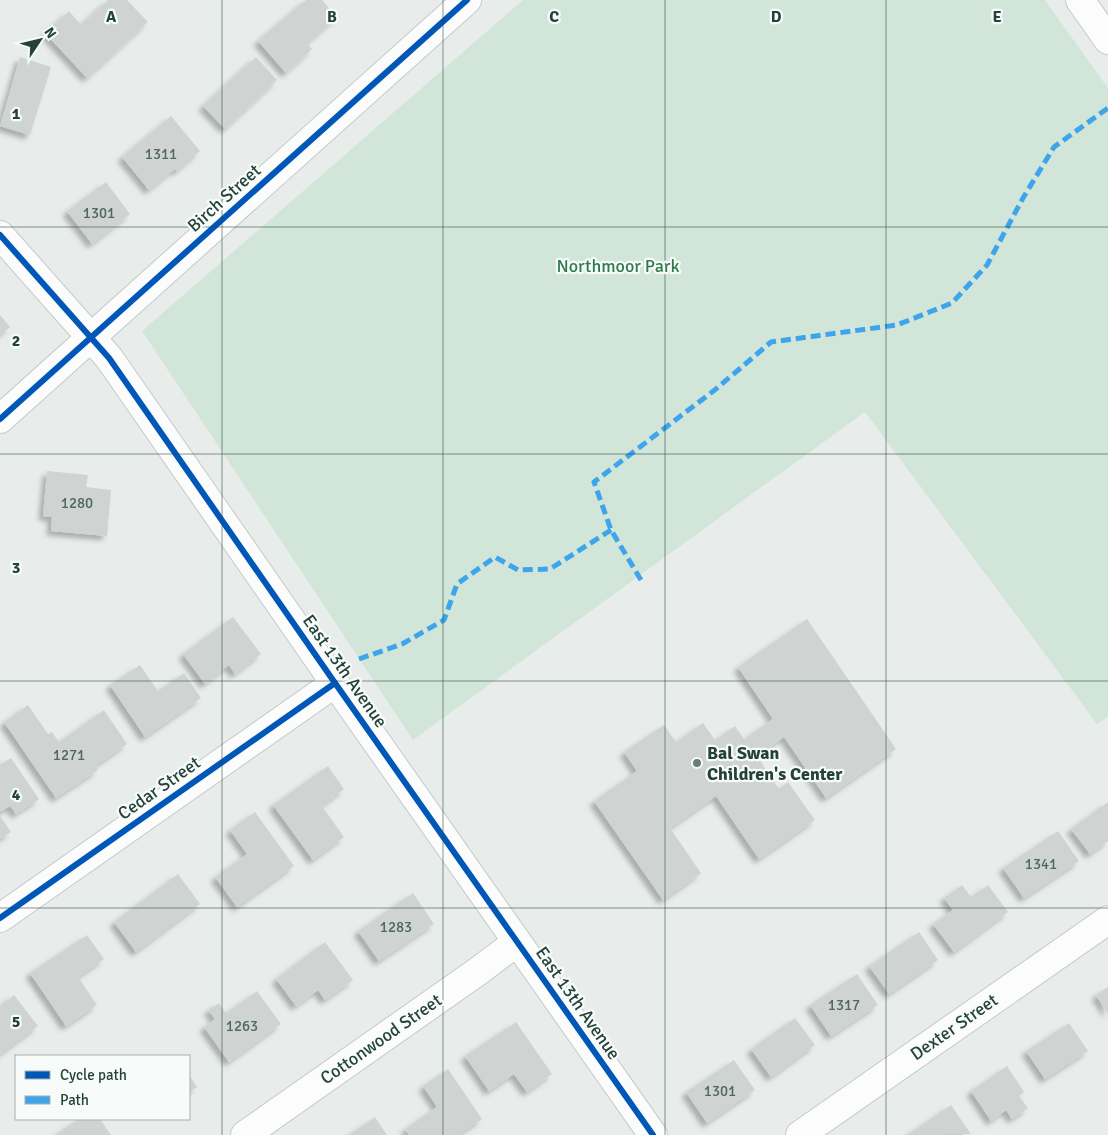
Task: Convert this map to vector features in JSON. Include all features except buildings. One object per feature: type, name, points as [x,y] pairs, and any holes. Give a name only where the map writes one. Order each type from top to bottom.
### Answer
[{"type":"street","name":"Birch Street","points":[[0,419],[468,0]]},
{"type":"street","points":[[1080,0],[1108,40]]},
{"type":"street","name":"East 13th Avenue","points":[[0,235],[109,358],[653,1135]]},
{"type":"street","name":"Cedar Street","points":[[0,918],[335,683]]},
{"type":"street","name":"Dexter Street","points":[[800,1135],[1108,920]]},
{"type":"street","name":"Cottonwood Street","points":[[245,1135],[517,942]]},
{"type":"green space","name":"Northmoor Park","points":[[523,0],[1045,0],[1108,88],[1108,717],[1097,724],[865,412],[413,740],[142,331]]},
{"type":"marked path","points":[[641,580],[611,530],[594,482],[716,389],[771,342],[897,325],[952,303],[987,265],[1023,198],[1054,147],[1108,108]]},
{"type":"marked path","points":[[359,659],[402,644],[444,620],[457,584],[495,557],[518,570],[550,569],[611,530]]},
{"type":"cycle path","points":[[0,419],[467,0]]},
{"type":"cycle path","points":[[0,235],[109,358],[653,1135]]},
{"type":"cycle path","points":[[0,918],[335,683]]},
{"type":"place","name":"Bal Swan Children's Center","points":[[697,763]]}]
